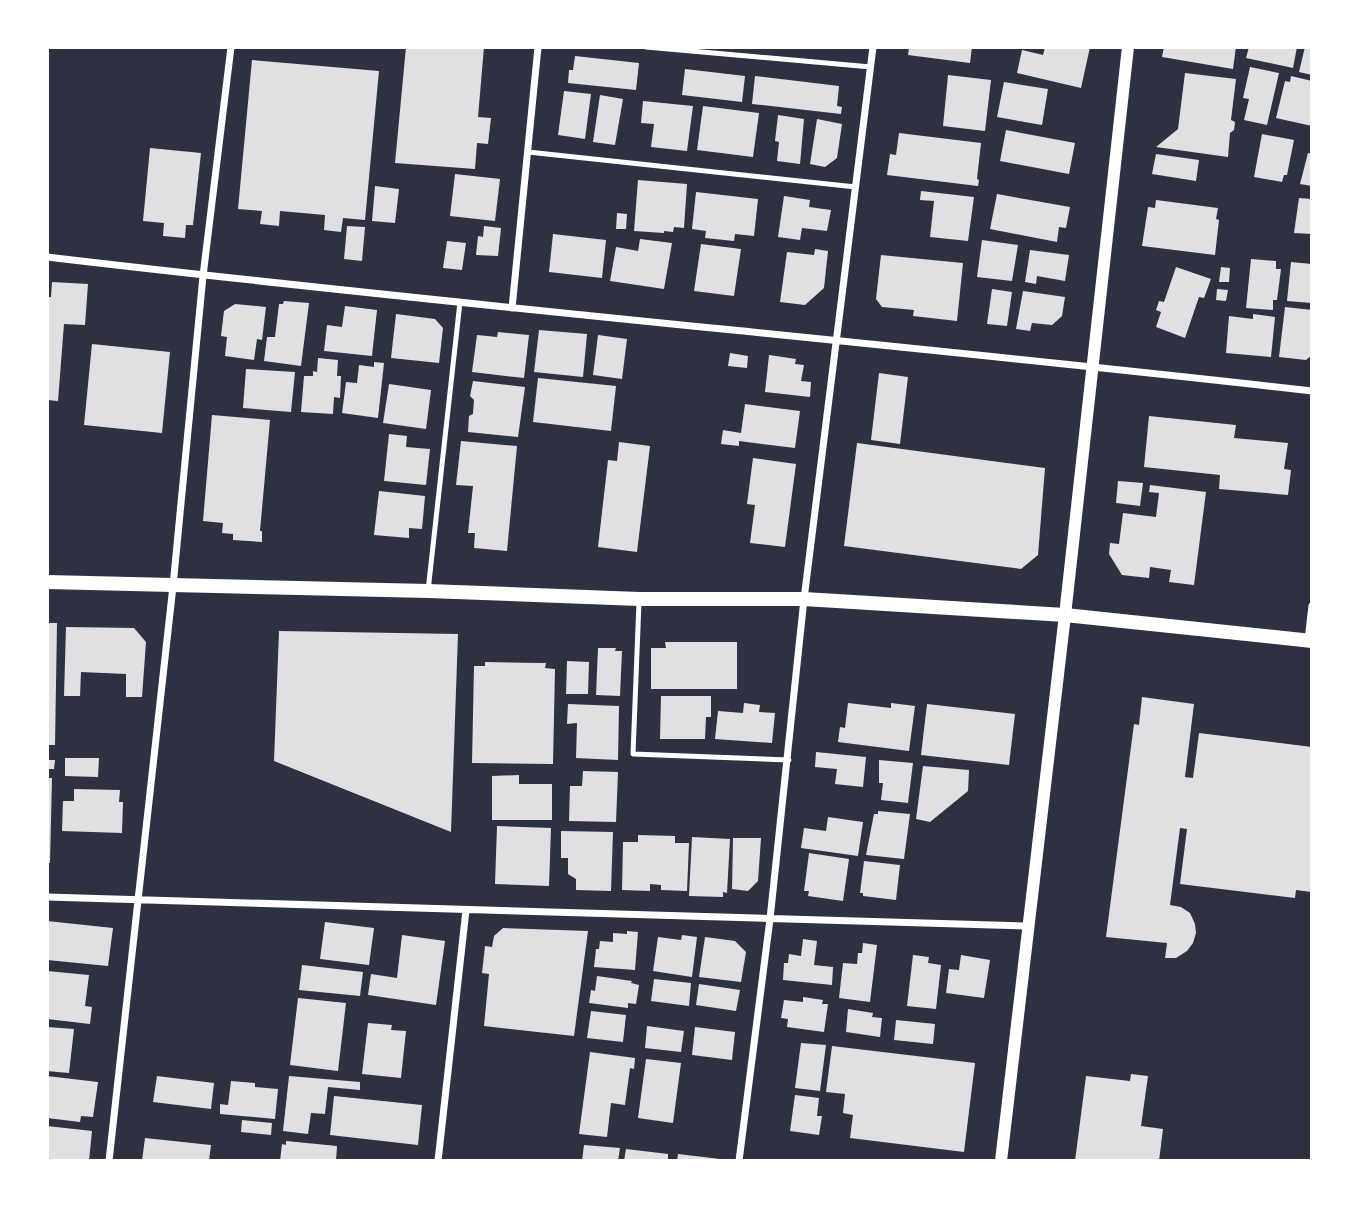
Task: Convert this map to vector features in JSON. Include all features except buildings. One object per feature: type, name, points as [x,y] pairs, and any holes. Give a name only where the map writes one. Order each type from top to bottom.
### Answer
[{"type":"main road","points":[[47,582],[639,599],[804,598],[1065,615],[1310,641]]},
{"type":"street","points":[[109,1161],[173,586],[203,275],[231,47]]},
{"type":"street","points":[[512,308],[538,47]]},
{"type":"street","points":[[739,1161],[789,760],[804,598],[873,47]]},
{"type":"street","points":[[1001,1161],[1128,47]]},
{"type":"street","points":[[47,257],[1312,391]]},
{"type":"street","points":[[1310,641],[1312,606]]},
{"type":"street","points":[[47,897],[1027,926]]},
{"type":"street","points":[[438,1161],[466,910]]},
{"type":"lane","points":[[646,47],[871,67]]},
{"type":"lane","points":[[528,152],[856,187]]},
{"type":"lane","points":[[428,591],[460,302]]},
{"type":"lane","points":[[639,599],[633,754],[789,760]]}]
